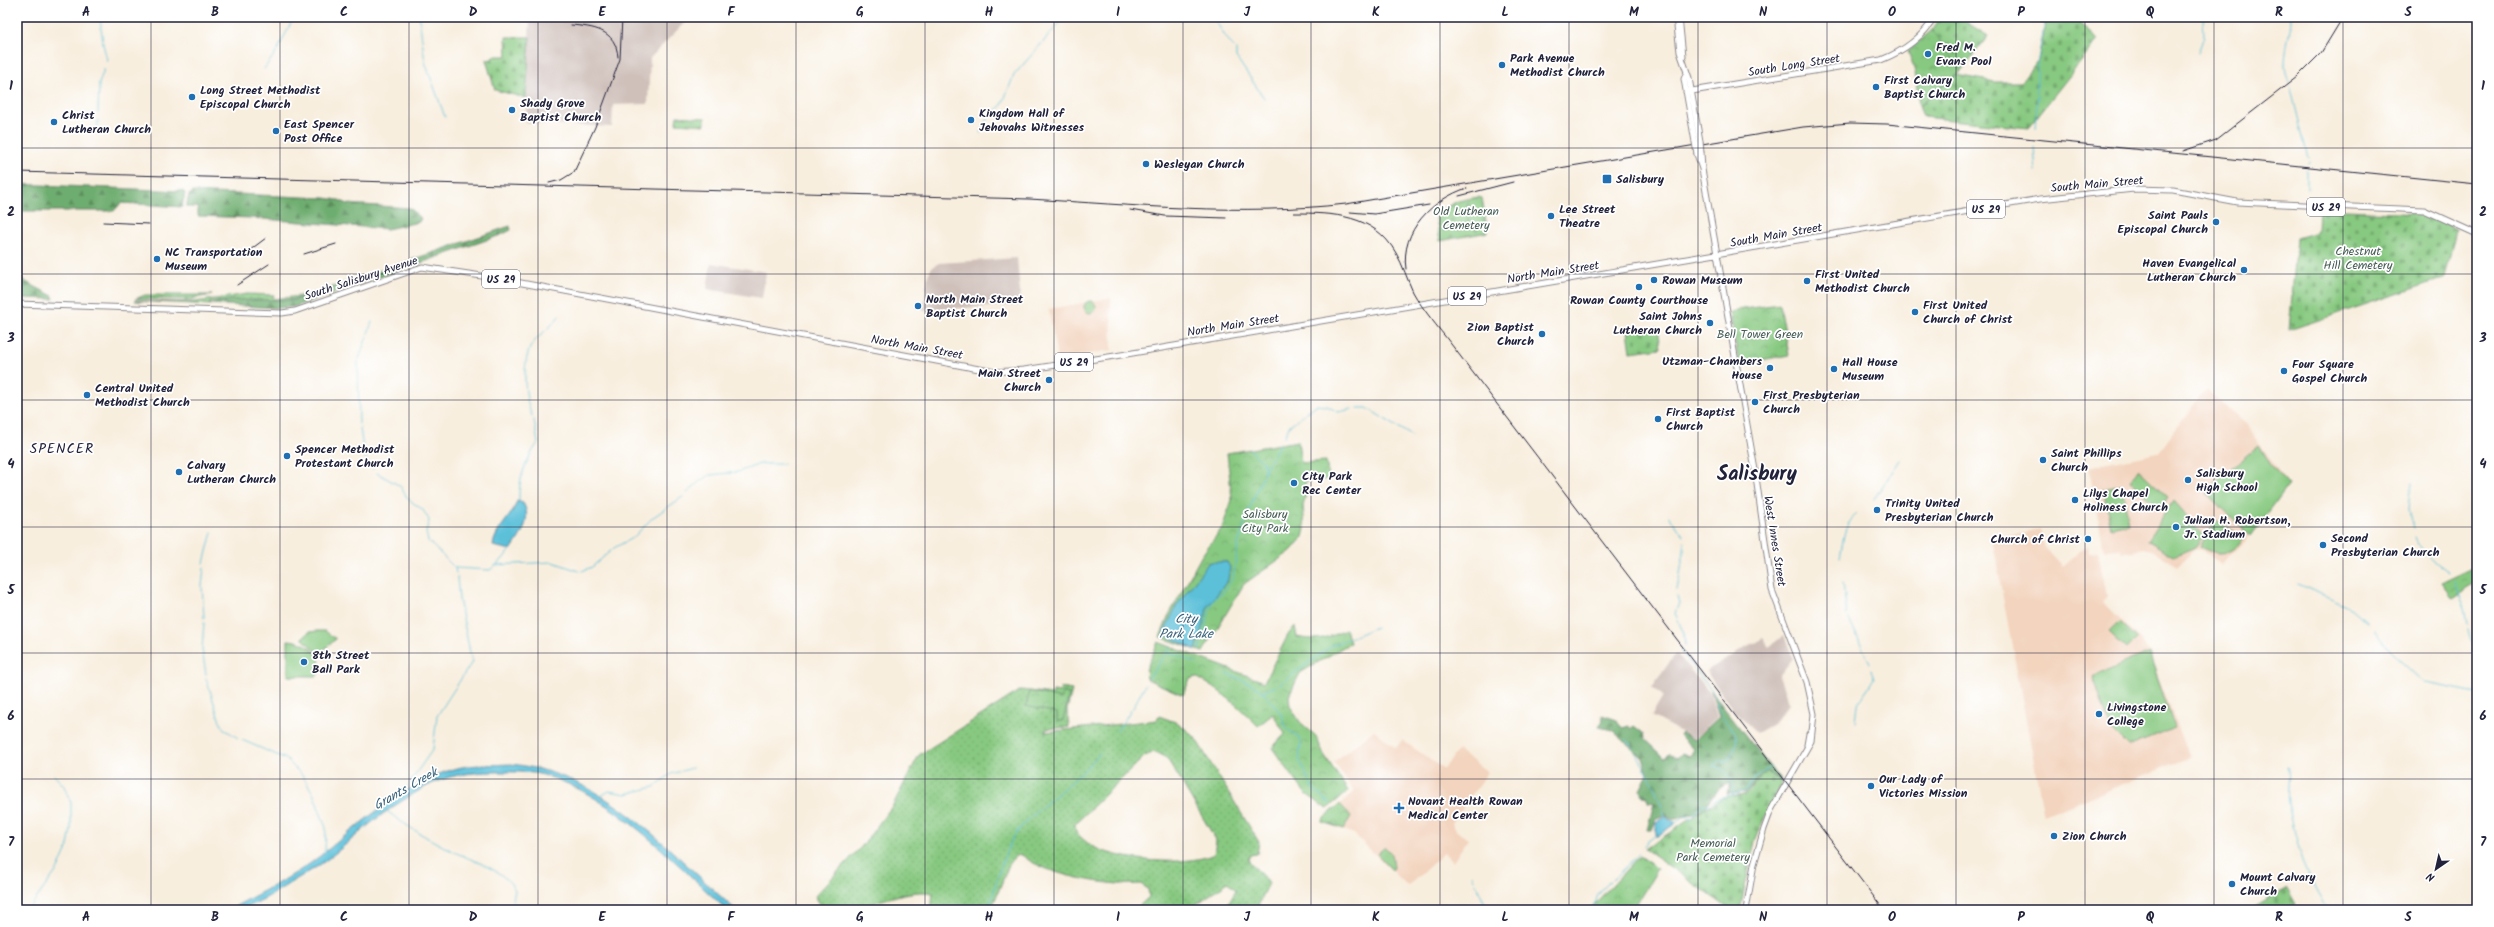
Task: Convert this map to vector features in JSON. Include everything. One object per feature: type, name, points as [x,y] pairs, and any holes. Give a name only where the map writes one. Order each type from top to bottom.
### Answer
[{"type":"main road","points":[[1676,17],[1683,59]]},
{"type":"main road","points":[[1679,17],[1683,59]]},
{"type":"main road","name":"South Long Street","points":[[1688,91],[1867,63],[1903,50],[1923,33],[1935,17]]},
{"type":"main road","name":"West Innes Street","points":[[1683,59],[1686,74],[1689,78],[1688,91],[1755,470],[1771,585],[1783,623],[1810,690],[1814,714],[1812,730],[1809,734],[1807,745],[1764,828],[1756,857],[1746,910]]},
{"type":"main road","name":"South Main Street","points":[[1716,255],[2040,199],[2134,189],[2173,190],[2237,202],[2424,210],[2477,234]]},
{"type":"main road","name":"North Main Street","points":[[755,326],[995,372],[1024,370],[1716,255]]},
{"type":"main road","name":"South Salisbury Avenue","points":[[17,304],[282,312],[295,311],[422,266],[755,326]]},
{"type":"shaded area","points":[[530,17],[690,17],[650,58],[648,104],[613,105],[612,127],[526,123]]},
{"type":"shaded area","points":[[1017,258],[1021,305],[923,310],[928,275],[932,267],[939,263]]},
{"type":"shaded area","points":[[711,263],[766,272],[762,298],[707,289]]},
{"type":"shaded area","points":[[1111,298],[1112,350],[1057,359],[1049,309]]},
{"type":"shaded area","name":"Salisbury High School","points":[[2206,389],[2247,425],[2288,484],[2252,528],[2248,539],[2221,564],[2202,550],[2195,549],[2178,566],[2157,553],[2145,549],[2122,553],[2121,549],[2104,550],[2089,467],[2158,453]]},
{"type":"shaded area","name":"Livingstone College","points":[[2040,529],[2045,547],[2063,566],[2087,545],[2088,553],[2098,552],[2107,597],[2102,602],[2141,640],[2148,651],[2190,757],[2044,816],[1992,539]]},
{"type":"shaded area","points":[[1784,635],[1793,658],[1779,676],[1789,704],[1773,724],[1757,733],[1734,711],[1706,671],[1763,638],[1769,647]]},
{"type":"shaded area","points":[[1676,653],[1710,693],[1717,717],[1694,739],[1651,716],[1663,696],[1652,687]]},
{"type":"shaded area","name":"Novant Health Rowan Medical Center","points":[[1374,730],[1396,748],[1402,740],[1444,769],[1458,750],[1488,772],[1452,823],[1454,829],[1468,839],[1453,862],[1444,853],[1408,886],[1354,834],[1322,822],[1322,820],[1354,792],[1334,762]]},
{"type":"green space","points":[[1941,17],[1958,17],[1988,36],[1961,71],[1932,30]]},
{"type":"green space","points":[[2047,17],[2061,17],[2073,22],[2075,20],[2099,39],[2028,128],[1923,117],[1919,105],[1957,75],[1995,82],[2021,82],[2038,60]]},
{"type":"green space","points":[[1932,30],[1961,71],[1919,105],[1915,72],[1908,51]]},
{"type":"green space","points":[[506,37],[530,37],[526,98],[495,90],[486,60],[492,59],[493,56],[507,56]]},
{"type":"green space","points":[[677,116],[705,118],[705,125],[676,123]]},
{"type":"green space","points":[[17,184],[183,191],[185,193],[182,207],[121,203],[114,211],[17,211]]},
{"type":"green space","points":[[193,192],[325,198],[339,200],[348,204],[410,208],[421,218],[419,222],[387,229],[251,218],[198,216],[198,207],[186,207],[189,195]]},
{"type":"green space","name":"Old Lutheran Cemetery","points":[[1478,197],[1482,198],[1488,232],[1440,241],[1435,213],[1458,201]]},
{"type":"green space","name":"Chestnut Hill Cemetery","points":[[2319,209],[2422,213],[2456,229],[2445,278],[2289,330],[2297,238],[2318,232]]},
{"type":"green space","points":[[510,226],[511,230],[501,235],[294,307],[276,308],[209,304],[230,300],[295,300]]},
{"type":"green space","points":[[17,273],[26,282],[53,296],[54,299],[17,298]]},
{"type":"green space","points":[[247,294],[274,295],[273,299],[310,295],[273,301],[210,302],[211,305],[135,301],[195,302]]},
{"type":"green space","points":[[145,295],[212,295],[190,299],[135,299]]},
{"type":"green space","points":[[1090,301],[1094,303],[1096,307],[1094,311],[1090,313],[1086,311],[1084,307],[1086,303]]},
{"type":"green space","name":"Bell Tower Green","points":[[1780,304],[1789,355],[1739,364],[1730,314],[1736,310]]},
{"type":"green space","points":[[1658,327],[1661,348],[1631,352],[1628,331]]},
{"type":"green space","name":"Salisbury City Park","points":[[1298,441],[1301,463],[1326,461],[1329,479],[1305,482],[1306,494],[1303,506],[1305,529],[1303,537],[1291,551],[1244,584],[1203,652],[1160,637],[1170,613],[1202,555],[1222,528],[1232,500],[1227,453]]},
{"type":"green space","points":[[2259,445],[2271,465],[2289,485],[2251,537],[2207,494],[2217,480]]},
{"type":"green space","points":[[2138,469],[2168,497],[2160,509],[2140,491],[2141,489],[2130,481]]},
{"type":"green space","points":[[2122,485],[2129,524],[2111,528],[2103,489]]},
{"type":"green space","name":"Julian H. Robertson, Jr. Stadium","points":[[2173,501],[2204,536],[2195,547],[2174,556],[2147,540]]},
{"type":"green space","points":[[2216,521],[2243,537],[2239,544],[2230,551],[2224,553],[2212,552],[2200,546]]},
{"type":"green space","points":[[2477,566],[2477,582],[2452,598],[2441,583]]},
{"type":"green space","points":[[2119,622],[2137,639],[2127,649],[2109,632]]},
{"type":"green space","points":[[1295,626],[1297,637],[1310,639],[1328,637],[1346,629],[1350,643],[1300,673],[1289,696],[1290,706],[1300,722],[1316,736],[1323,753],[1348,791],[1327,809],[1305,793],[1272,748],[1285,734],[1273,714],[1258,726],[1229,699],[1196,677],[1190,679],[1183,695],[1147,679],[1146,670],[1158,642],[1264,682],[1288,635]]},
{"type":"green space","points":[[325,631],[336,639],[319,654],[302,638],[309,632]]},
{"type":"green space","name":"8th Street Ball Park","points":[[288,640],[302,643],[314,651],[320,662],[320,669],[317,676],[288,676]]},
{"type":"green space","points":[[2149,653],[2175,728],[2128,747],[2111,730],[2093,677]]},
{"type":"green space","points":[[1061,688],[1072,690],[1067,710],[1069,727],[1046,729],[1046,732],[1157,720],[1159,716],[1178,723],[1194,736],[1259,842],[1257,854],[1250,855],[1248,860],[1269,883],[1256,910],[1224,910],[1236,891],[1228,882],[1188,910],[1135,910],[1149,897],[1148,889],[1141,884],[1113,884],[1061,874],[1032,862],[1022,855],[1016,856],[1010,862],[991,910],[931,910],[933,893],[920,892],[891,897],[849,910],[827,910],[822,906],[815,896],[862,846],[893,805],[919,755],[1021,690],[1053,694],[1053,691],[1060,692]],"holes":[[[1154,752],[1166,757],[1216,840],[1214,854],[1202,858],[1170,861],[1134,858],[1102,851],[1090,845],[1076,833],[1075,824],[1145,756]]]},
{"type":"green space","points":[[1030,691],[1061,699],[1063,692],[1069,694],[1063,721],[1057,721],[1057,713],[1026,706]]},
{"type":"green space","points":[[1711,691],[1781,781],[1763,774],[1746,792],[1727,794],[1730,783],[1722,787],[1714,794],[1706,810],[1676,819],[1666,816],[1656,819],[1652,830],[1647,830],[1654,803],[1648,802],[1647,797],[1642,796],[1640,790],[1648,774],[1643,758],[1612,730],[1599,727],[1603,720],[1602,715],[1617,720],[1622,728],[1629,726],[1630,729],[1634,726],[1643,733],[1644,738],[1665,758],[1669,753],[1677,758],[1682,753],[1690,756],[1694,749],[1680,736],[1682,733],[1694,740],[1719,717]]},
{"type":"green space","name":"Memorial Park Cemetery","points":[[1766,771],[1782,783],[1769,807],[1755,841],[1740,910],[1731,910],[1645,849],[1723,797],[1746,794]]},
{"type":"green space","points":[[1340,804],[1351,816],[1344,829],[1322,822],[1322,820]]},
{"type":"green space","points":[[1385,847],[1392,854],[1394,868],[1392,870],[1377,854]]},
{"type":"green space","points":[[1639,856],[1658,869],[1635,906],[1630,910],[1589,910]]},
{"type":"green space","points":[[2287,888],[2296,904],[2282,910],[2249,910]]},
{"type":"water","points":[[517,501],[523,503],[527,515],[521,534],[511,550],[493,546],[494,540],[500,528],[515,507]]},
{"type":"water","name":"City Park Lake","points":[[1209,562],[1227,562],[1230,567],[1228,580],[1208,606],[1196,650],[1163,634],[1177,605]]},
{"type":"water","points":[[511,764],[545,771],[577,783],[606,799],[660,840],[736,910],[727,910],[642,832],[619,814],[594,798],[570,785],[544,775],[514,772],[487,772],[450,777],[423,788],[383,814],[316,868],[249,906],[229,910],[310,864],[369,817],[405,791],[424,781],[443,772],[462,767]]},
{"type":"water","points":[[1666,817],[1676,823],[1656,837],[1656,822]]},
{"type":"waterway","points":[[100,17],[103,44],[107,60],[104,63]]},
{"type":"waterway","points":[[264,69],[277,51],[294,17]]},
{"type":"waterway","points":[[419,17],[425,62],[445,117]]},
{"type":"waterway","points":[[981,133],[990,115],[1002,105],[1014,75],[1065,17]]},
{"type":"waterway","points":[[1212,17],[1228,41],[1235,48]]},
{"type":"waterway","points":[[2037,92],[2037,64],[2046,17]]},
{"type":"waterway","points":[[2198,53],[2204,36],[2203,17]]},
{"type":"waterway","points":[[2289,82],[2286,74],[2285,58],[2291,17]]},
{"type":"waterway","points":[[1236,50],[1236,57],[1264,98]]},
{"type":"waterway","points":[[98,113],[99,84],[104,69]]},
{"type":"waterway","points":[[2290,85],[2308,158]]},
{"type":"waterway","points":[[2035,128],[2038,95]]},
{"type":"waterway","points":[[97,134],[98,120]]},
{"type":"waterway","points":[[2034,148],[2036,172]]},
{"type":"waterway","points":[[2307,170],[2307,188]]},
{"type":"waterway","points":[[532,416],[527,400],[525,379],[525,368],[529,350],[539,336],[559,316]]},
{"type":"waterway","points":[[359,359],[372,322]]},
{"type":"waterway","points":[[358,362],[359,424]]},
{"type":"waterway","points":[[1284,437],[1290,425],[1316,405],[1327,406],[1338,412],[1352,409]]},
{"type":"waterway","points":[[1358,408],[1367,408],[1412,436]]},
{"type":"waterway","points":[[519,500],[521,477],[526,463],[538,443],[534,420]]},
{"type":"waterway","points":[[360,428],[364,456],[373,469]]},
{"type":"waterway","points":[[1199,650],[1213,600],[1225,590],[1233,578],[1238,545],[1247,515],[1267,465],[1280,444]]},
{"type":"waterway","points":[[1250,449],[1264,464],[1264,473]]},
{"type":"waterway","points":[[1874,499],[1900,460]]},
{"type":"waterway","points":[[687,493],[700,481],[710,475],[738,472],[760,464],[784,464]]},
{"type":"waterway","points":[[377,473],[400,486],[408,499],[423,510],[429,520],[426,532],[428,541],[455,568],[456,573]]},
{"type":"waterway","points":[[2412,482],[2409,509],[2414,529]]},
{"type":"waterway","points":[[582,571],[592,567],[614,548],[634,537],[652,518],[684,496]]},
{"type":"waterway","points":[[1840,557],[1846,528],[1857,514]]},
{"type":"waterway","points":[[1669,516],[1683,535]]},
{"type":"waterway","points":[[204,563],[212,532]]},
{"type":"waterway","points":[[2415,537],[2422,552],[2449,572]]},
{"type":"waterway","points":[[1677,590],[1684,552],[1684,541]]},
{"type":"waterway","points":[[455,568],[490,570],[503,559],[509,551]]},
{"type":"waterway","points":[[497,565],[553,562],[579,571]]},
{"type":"waterway","points":[[204,568],[202,586],[204,618]]},
{"type":"waterway","name":"Grants Creek","points":[[406,793],[410,782],[433,749],[437,716],[472,662],[459,599],[457,577]]},
{"type":"waterway","points":[[2455,582],[2465,609],[2468,624]]},
{"type":"waterway","points":[[1843,583],[1847,615]]},
{"type":"waterway","points":[[2297,584],[2347,605],[2367,623]]},
{"type":"waterway","points":[[1677,596],[1679,603],[1675,613],[1684,634],[1685,645]]},
{"type":"waterway","points":[[1849,619],[1870,664]]},
{"type":"waterway","points":[[204,623],[202,649],[206,674]]},
{"type":"waterway","points":[[1280,684],[1331,646],[1376,627]]},
{"type":"waterway","points":[[2374,629],[2389,649],[2425,683],[2477,693]]},
{"type":"waterway","points":[[2468,629],[2471,643],[2477,648]]},
{"type":"waterway","points":[[1149,678],[1170,647]]},
{"type":"waterway","points":[[1682,650],[1681,652],[1715,696],[1718,710],[1735,733],[1736,744],[1728,760],[1719,761],[1713,766],[1723,770],[1729,775],[1733,793]]},
{"type":"waterway","points":[[1169,652],[1196,663]]},
{"type":"waterway","points":[[1856,721],[1858,704],[1874,678],[1871,670]]},
{"type":"waterway","points":[[1227,674],[1246,682],[1263,692],[1276,686]]},
{"type":"waterway","points":[[206,678],[220,722],[224,729],[238,738]]},
{"type":"waterway","points":[[1133,708],[1145,685]]},
{"type":"waterway","points":[[1263,692],[1282,715],[1286,728],[1298,737],[1301,742],[1299,760],[1313,789],[1329,803]]},
{"type":"waterway","points":[[1117,731],[1131,710]]},
{"type":"waterway","points":[[1626,739],[1632,746],[1649,777],[1659,799],[1665,818]]},
{"type":"waterway","points":[[242,740],[286,759],[302,775],[313,793],[326,828],[325,852]]},
{"type":"waterway","points":[[988,910],[1001,866],[1015,834],[1031,817],[1082,773],[1100,753]]},
{"type":"waterway","points":[[2287,766],[2289,775],[2288,803],[2294,831],[2307,872],[2328,910]]},
{"type":"waterway","points":[[1675,823],[1687,816],[1690,820],[1702,804],[1709,805],[1714,800],[1745,791],[1754,779],[1770,767]]},
{"type":"waterway","points":[[601,796],[609,791],[626,794],[654,787],[671,774],[692,768]]},
{"type":"waterway","points":[[28,910],[58,869],[68,846],[71,829],[71,803],[64,786],[54,775]]},
{"type":"waterway","name":"Grants Creek","points":[[387,811],[427,837],[452,851],[487,866],[504,877],[515,890],[511,910]]},
{"type":"waterway","points":[[1644,847],[1648,841],[1655,836]]},
{"type":"waterway","points":[[1613,879],[1639,854]]},
{"type":"waterway","points":[[1472,875],[1488,910]]},
{"type":"waterway","points":[[1592,910],[1598,895],[1610,881]]},
{"type":"railway","points":[[549,183],[561,180],[574,172],[595,127],[620,59],[622,17]]},
{"type":"railway","points":[[2183,151],[2216,140],[2297,77],[2321,53],[2343,17]]},
{"type":"railway","points":[[571,25],[595,29],[608,35],[613,40],[618,57]]},
{"type":"railway","points":[[17,172],[1029,199],[1188,208],[1267,209],[1346,204],[1803,127],[1850,123],[1887,124],[2477,184]]},
{"type":"railway","points":[[1459,196],[1513,182]]},
{"type":"railway","points":[[1406,269],[1408,241],[1422,218],[1431,208],[1442,200],[1467,188]]},
{"type":"railway","points":[[1350,212],[1374,214],[1429,205]]},
{"type":"railway","points":[[1130,210],[1165,216],[1226,218]]},
{"type":"railway","points":[[1294,213],[1338,215],[1351,218],[1376,230],[1387,240],[1396,253],[1413,292],[1426,312],[1884,910]]},
{"type":"railway","points":[[103,222],[149,224]]},
{"type":"railway","points":[[250,250],[266,238]]},
{"type":"railway","points":[[304,254],[336,244]]},
{"type":"railway","points":[[237,285],[269,264]]},
{"type":"place","name":"Fred M. Evans Pool","points":[[1928,54]]},
{"type":"place","name":"Park Avenue Methodist Church","points":[[1502,65]]},
{"type":"place","name":"First Calvary Baptist Church","points":[[1876,87]]},
{"type":"place","name":"Long Street Methodist Episcopal Church","points":[[192,97]]},
{"type":"place","name":"Shady Grove Baptist Church","points":[[512,110]]},
{"type":"place","name":"Kingdom Hall of Jehovahs Witnesses","points":[[971,120]]},
{"type":"place","name":"Christ Lutheran Church","points":[[54,122]]},
{"type":"place","name":"East Spencer Post Office","points":[[276,131]]},
{"type":"place","name":"Wesleyan Church","points":[[1146,164]]},
{"type":"place","name":"Salisbury","points":[[1607,179]]},
{"type":"place","name":"Lee Street Theatre","points":[[1551,216]]},
{"type":"place","name":"Saint Pauls Episcopal Church","points":[[2216,222]]},
{"type":"place","name":"NC Transportation Museum","points":[[157,259]]},
{"type":"place","name":"Haven Evangelical Lutheran Church","points":[[2244,270]]},
{"type":"place","name":"Rowan Museum","points":[[1654,280]]},
{"type":"place","name":"First United Methodist Church","points":[[1807,281]]},
{"type":"place","name":"Rowan County Courthouse","points":[[1639,287]]},
{"type":"place","name":"North Main Street Baptist Church","points":[[918,306]]},
{"type":"place","name":"First United Church of Christ","points":[[1915,312]]},
{"type":"place","name":"Saint Johns Lutheran Church","points":[[1710,323]]},
{"type":"place","name":"Zion Baptist Church","points":[[1542,334]]},
{"type":"place","name":"Utzman-Chambers House","points":[[1770,368]]},
{"type":"place","name":"Hall House Museum","points":[[1834,369]]},
{"type":"place","name":"Four Square Gospel Church","points":[[2284,371]]},
{"type":"place","name":"Main Street Church","points":[[1049,380]]},
{"type":"place","name":"Central United Methodist Church","points":[[87,395]]},
{"type":"place","name":"First Presbyterian Church","points":[[1755,402]]},
{"type":"place","name":"First Baptist Church","points":[[1658,419]]},
{"type":"place","name":"Spencer Methodist Protestant Church","points":[[287,456]]},
{"type":"place","name":"Saint Phillips Church","points":[[2043,460]]},
{"type":"place","name":"Calvary Lutheran Church","points":[[179,472]]},
{"type":"place","name":"Salisbury High School","points":[[2188,480]]},
{"type":"place","name":"City Park Rec Center","points":[[1294,483]]},
{"type":"place","name":"Lilys Chapel Holiness Church","points":[[2075,500]]},
{"type":"place","name":"Trinity United Presbyterian Church","points":[[1877,510]]},
{"type":"place","name":"Julian H. Robertson, Jr. Stadium","points":[[2176,527]]},
{"type":"place","name":"Church of Christ","points":[[2088,539]]},
{"type":"place","name":"Second Presbyterian Church","points":[[2323,545]]},
{"type":"place","name":"8th Street Ball Park","points":[[304,662]]},
{"type":"place","name":"Livingstone College","points":[[2099,714]]},
{"type":"place","name":"Our Lady of Victories Mission","points":[[1871,786]]},
{"type":"place","name":"Novant Health Rowan Medical Center","points":[[1399,808]]},
{"type":"place","name":"Zion Church","points":[[2054,836]]},
{"type":"place","name":"Mount Calvary Church","points":[[2232,884]]},
{"type":"district","name":"SPENCER","points":[[62,448]]},
{"type":"district","name":"Salisbury","points":[[1757,473]]}]
